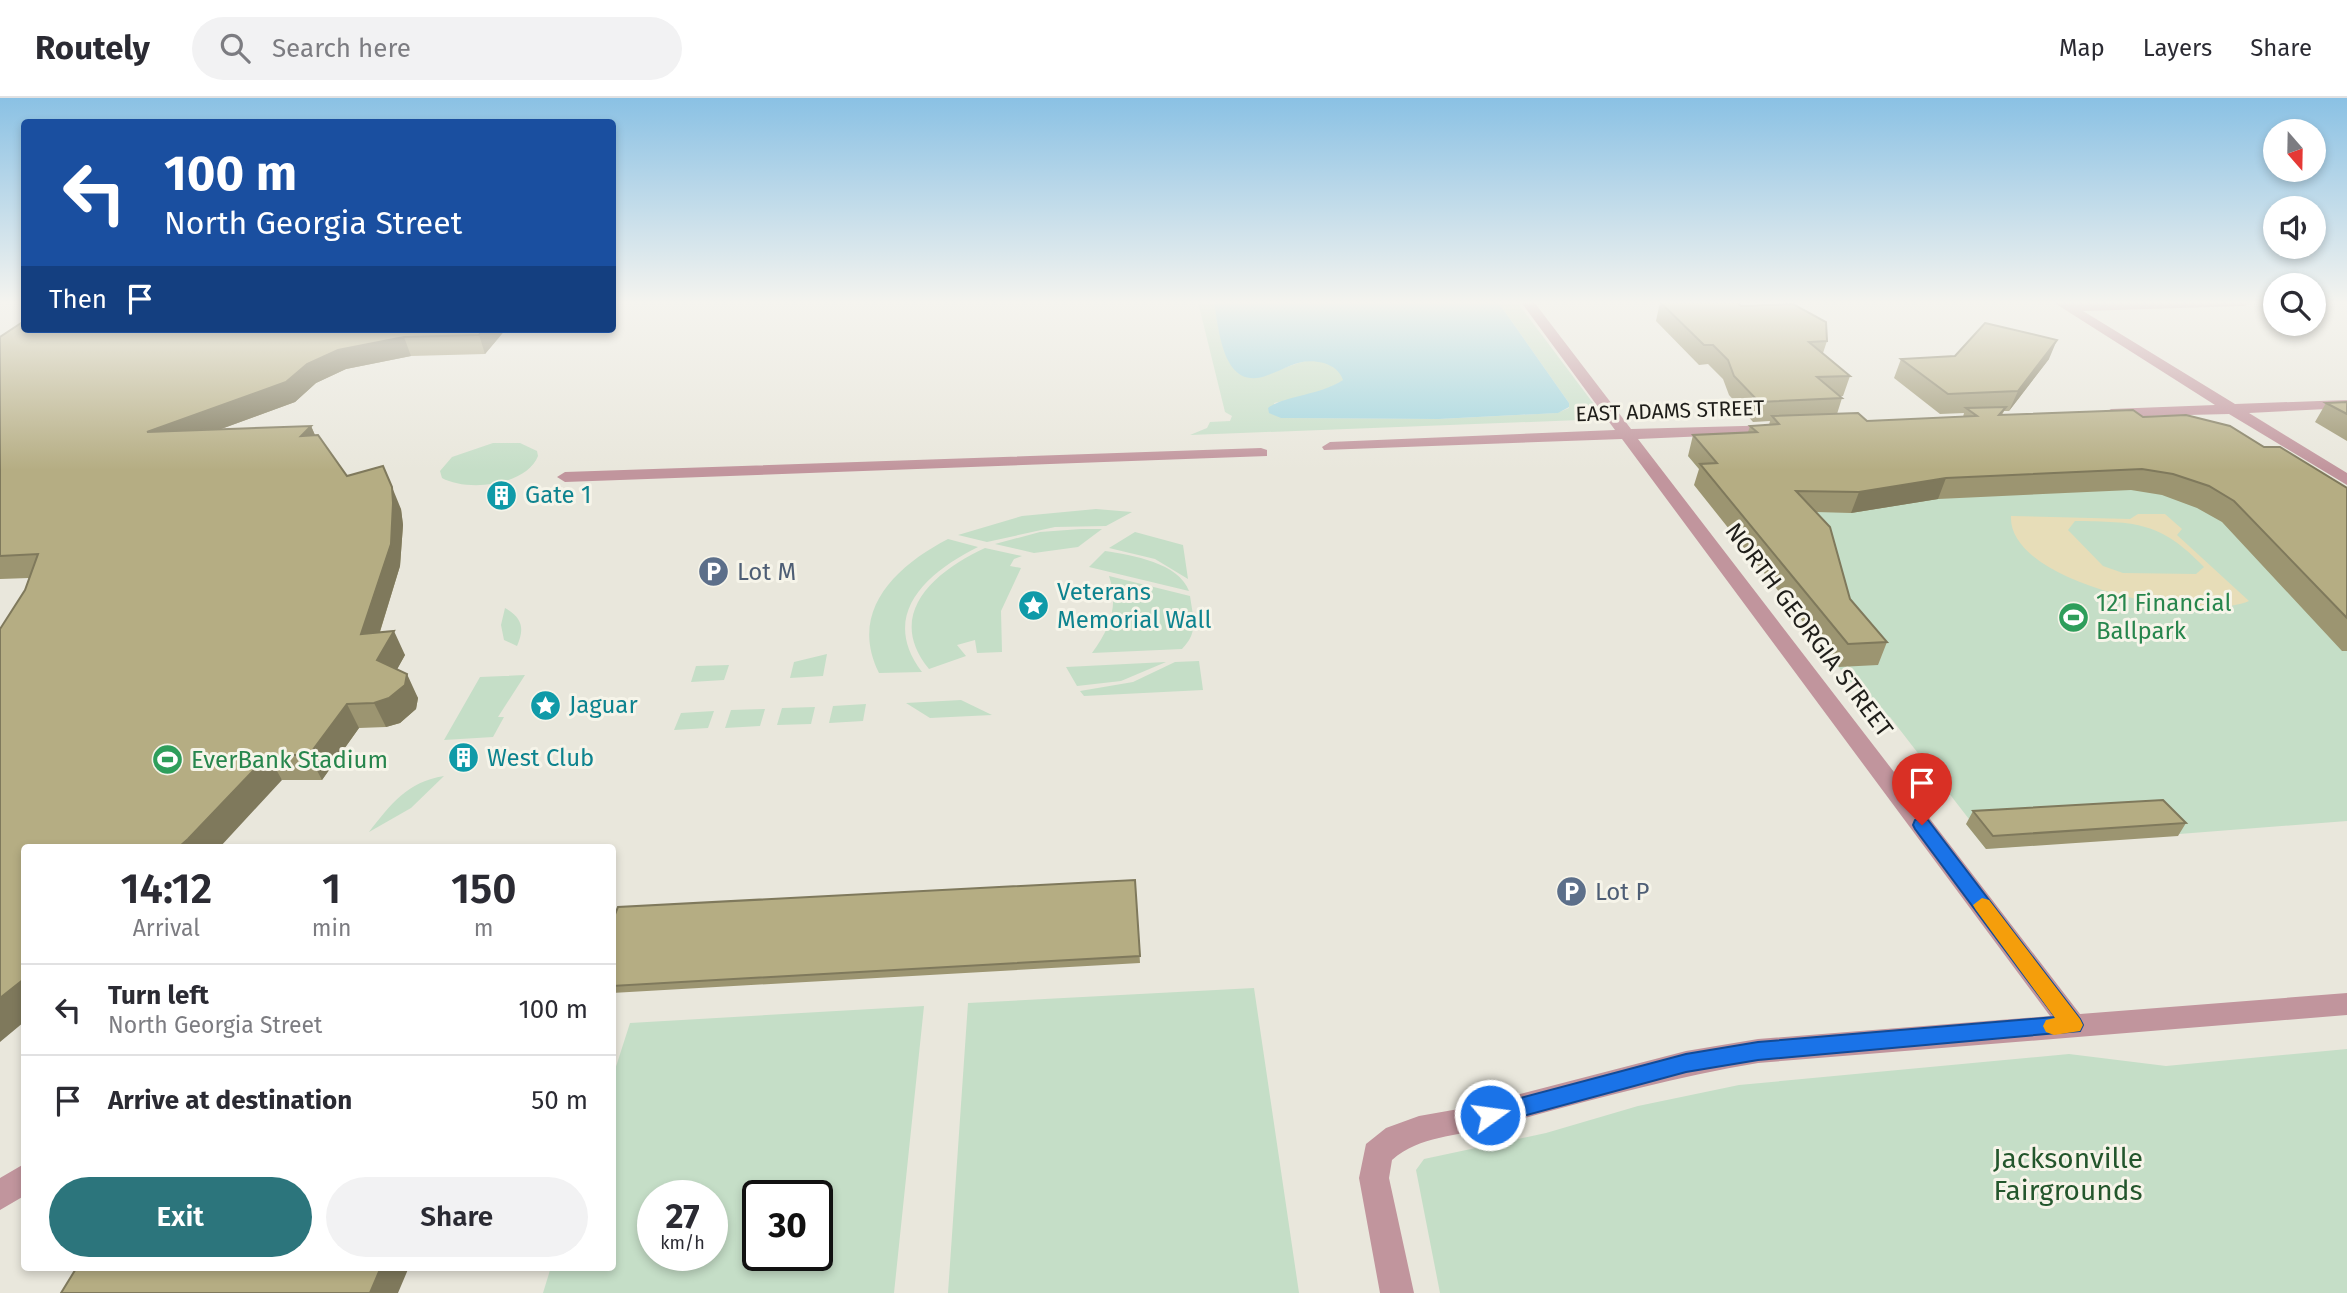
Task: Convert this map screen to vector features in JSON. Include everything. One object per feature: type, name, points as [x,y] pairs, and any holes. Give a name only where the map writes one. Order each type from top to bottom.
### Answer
[{"type":"street","name":"NORTH GEORGIA STREET","points":[[1570,358],[2072,1025]]},
{"type":"street","points":[[2150,358],[2347,480]]},
{"type":"street","points":[[2100,415],[2347,404]]},
{"type":"street","name":"EAST ADAMS STREET","points":[[1330,447],[1797,427]]},
{"type":"street","points":[[565,477],[1261,453]]},
{"type":"street","points":[[1398,1293],[1374,1178],[1377,1154],[1397,1137],[1419,1129],[1470,1120],[1622,1077],[1758,1051],[2347,1004]]},
{"type":"street","points":[[0,1196],[21,1180]]},
{"type":"green space","points":[[1212,358],[1239,358],[1249,377],[1261,376],[1313,360],[1325,361],[1335,367],[1344,380],[1336,385],[1274,403],[1281,418],[1439,419],[1557,413],[1569,408],[1569,403],[1537,358],[1559,358],[1602,415],[1580,420],[1190,435],[1207,428],[1210,422],[1230,421],[1232,416],[1225,412]]},
{"type":"green space","name":"121 Financial Ballpark","points":[[2123,430],[2347,518],[2347,821],[1986,849],[1966,824],[1972,823],[1890,717],[1878,717],[1695,485],[1711,483],[1688,456]]},
{"type":"green space","points":[[493,443],[520,443],[537,451],[538,456],[521,474],[495,484],[466,485],[442,478],[440,471],[452,457]]},
{"type":"green space","points":[[1096,509],[1132,512],[1106,526],[1055,527],[987,542],[958,535],[1022,516]]},
{"type":"green space","points":[[1102,529],[1078,547],[1034,553],[995,544],[1040,532]]},
{"type":"green space","points":[[1135,532],[1183,545],[1188,579],[1155,559],[1109,548]]},
{"type":"green space","points":[[948,539],[978,547],[959,557],[927,582],[915,597],[907,614],[905,632],[910,651],[922,672],[879,673],[871,651],[869,630],[873,610],[895,577],[929,550]]},
{"type":"green space","points":[[985,548],[1022,556],[1014,559],[1010,566],[1021,568],[1001,611],[1002,652],[977,653],[975,640],[957,645],[966,656],[929,669],[916,649],[912,630],[914,613],[921,596],[949,569]]},
{"type":"green space","points":[[1105,551],[1141,558],[1165,567],[1184,581],[1189,591],[1089,567]]},
{"type":"green space","points":[[1109,576],[1190,596],[1193,631],[1182,649],[1092,653],[1104,635],[1113,607]]},
{"type":"green space","points":[[505,608],[520,624],[521,634],[517,646],[504,640],[501,625]]},
{"type":"green space","points":[[827,654],[823,676],[790,678],[794,662]]},
{"type":"green space","points":[[1199,661],[1203,690],[1084,696],[1080,691],[1133,682],[1175,662]]},
{"type":"green space","points":[[1166,662],[1121,681],[1077,686],[1066,667]]},
{"type":"green space","points":[[729,665],[724,680],[691,682],[696,666]]},
{"type":"green space","points":[[525,675],[498,717],[504,717],[493,737],[444,740],[480,677]]},
{"type":"green space","points":[[961,700],[992,715],[930,718],[906,703]]},
{"type":"green space","points":[[866,704],[863,721],[829,723],[833,706]]},
{"type":"green space","points":[[815,707],[811,724],[777,725],[782,708]]},
{"type":"green space","points":[[765,709],[760,726],[725,728],[731,710]]},
{"type":"green space","points":[[714,711],[708,728],[674,730],[681,713]]},
{"type":"green space","points":[[444,776],[411,808],[369,832],[410,789]]},
{"type":"green space","points":[[1254,988],[1299,1293],[948,1293],[968,1003]]},
{"type":"green space","points":[[924,1006],[894,1293],[543,1293],[550,1271],[616,1271],[616,1067],[630,1023]]},
{"type":"green space","name":"Jacksonville Fairgrounds","points":[[2347,1049],[2347,1293],[1440,1293],[1416,1170],[1424,1159],[1546,1133],[1638,1106],[1739,1085],[2069,1054],[2166,1066]]},
{"type":"sand","points":[[2138,514],[2165,514],[2182,529],[2177,535],[2249,601],[2224,606],[2190,607],[2151,602],[2071,579],[2039,561],[2018,540],[2011,516],[2130,519]],"holes":[[[2075,521],[2115,522],[2146,527],[2174,541],[2204,567],[2196,574],[2123,573],[2103,566],[2068,530]]]},
{"type":"water","points":[[1227,358],[1537,358],[1569,403],[1569,407],[1558,413],[1439,419],[1281,418],[1269,413],[1268,408],[1343,380],[1336,369],[1327,364],[1308,361],[1253,378],[1241,375]]},
{"type":"building","name":"EverBank Stadium","points":[[0,358],[321,358],[307,364],[286,382],[147,432],[311,426],[301,436],[318,435],[347,476],[383,466],[392,487],[391,544],[361,634],[394,631],[377,660],[407,674],[405,685],[389,698],[374,703],[347,704],[309,755],[268,755],[182,844],[21,844],[21,981],[0,998],[0,629],[25,590],[38,554],[0,556]]},
{"type":"building","points":[[1726,358],[1828,358],[1850,376],[1817,377],[1842,398],[1759,402],[1734,376]]},
{"type":"building","points":[[2043,358],[2018,391],[1948,394],[1901,359]]},
{"type":"building","points":[[2347,402],[2347,414],[2326,403]]},
{"type":"building","points":[[2006,407],[1999,415],[2133,410],[2143,417],[2186,415],[2230,426],[2264,447],[2280,447],[2347,488],[2347,618],[2234,501],[2209,486],[2173,474],[2142,469],[1946,478],[1859,492],[1796,491],[1830,527],[1850,599],[1887,642],[1848,644],[1700,464],[1717,463],[1693,435],[1757,432],[1750,426],[1779,424],[1772,416],[1858,413],[1867,421],[1977,416],[1966,408]]},
{"type":"building","points":[[2163,800],[2186,823],[1993,836],[1973,811]]},
{"type":"building","points":[[1135,880],[1140,956],[616,986],[618,907]]},
{"type":"building","points":[[75,1271],[379,1271],[370,1293],[61,1293]]},
{"type":"slow traffic","points":[[1982,905],[2072,1025],[2054,1026]]},
{"type":"place","name":"Gate 1","points":[[502,495]]},
{"type":"place","name":"Lot M","points":[[714,572]]},
{"type":"place","name":"Veterans Memorial Wall","points":[[1034,606]]},
{"type":"place","name":"121 Financial Ballpark","points":[[2073,617]]},
{"type":"place","name":"Jaguar","points":[[546,705]]},
{"type":"place","name":"West Club","points":[[464,758]]},
{"type":"place","name":"EverBank Stadium","points":[[168,760]]},
{"type":"place","name":"Lot P","points":[[1572,892]]},
{"type":"route","points":[[1490,1115],[1622,1077],[1758,1051],[2072,1025],[1922,825]]}]
